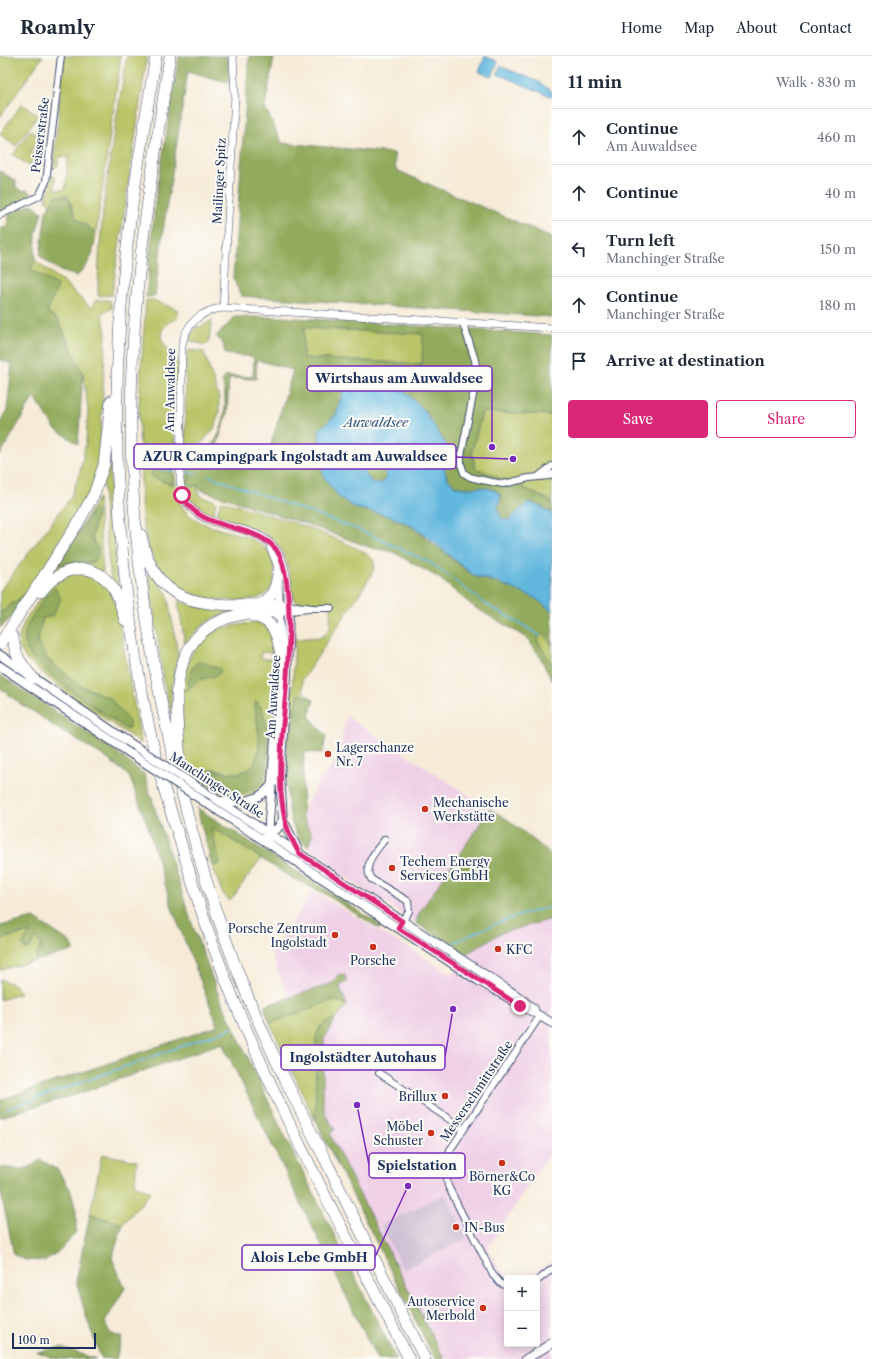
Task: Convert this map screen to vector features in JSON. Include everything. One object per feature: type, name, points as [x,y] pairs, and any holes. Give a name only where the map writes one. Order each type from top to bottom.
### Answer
[{"type":"highway","points":[[156,56],[128,237],[119,351],[116,437],[118,495],[124,565],[136,657],[156,761],[195,891],[226,980],[274,1092],[409,1359]]},
{"type":"highway","points":[[170,56],[144,230],[134,322],[131,422],[135,530],[146,620],[156,681],[182,797],[224,935],[263,1033],[285,1080],[425,1359]]},
{"type":"highway","points":[[0,652],[88,508],[100,482],[104,465],[119,351]]},
{"type":"highway","points":[[133,489],[145,550],[152,566],[163,583],[178,595],[197,603],[218,605],[259,604],[284,608]]},
{"type":"highway","points":[[0,644],[20,622],[51,580],[64,572],[73,570],[90,570],[102,577],[113,588],[118,596],[136,657]]},
{"type":"highway","points":[[259,604],[268,599],[273,593],[278,574]]},
{"type":"highway","points":[[182,797],[176,702],[180,668],[187,651],[199,636],[217,622],[236,615],[284,608]]},
{"type":"highway","points":[[236,615],[259,617],[271,625],[277,637],[281,656]]},
{"type":"highway","points":[[0,633],[12,632]]},
{"type":"highway","points":[[12,632],[16,653],[20,662],[33,678]]},
{"type":"main road","name":"Am Auwaldsee","points":[[284,608],[288,675],[280,776],[283,820],[299,853]]},
{"type":"main road","name":"Manchinger Straße","points":[[0,655],[127,741],[299,853],[400,925]]},
{"type":"main road","name":"Am Auwaldsee","points":[[271,845],[269,833],[281,656]]},
{"type":"main road","name":"Manchinger Straße","points":[[0,666],[271,845],[516,995],[540,1016],[552,1023]]},
{"type":"main road","points":[[221,801],[250,802],[262,796],[273,783]]},
{"type":"main road","points":[[255,833],[269,833],[279,827],[283,820]]},
{"type":"main road","points":[[526,1359],[552,1343]]},
{"type":"street","name":"Peisserstraße","points":[[0,215],[39,196],[46,182],[61,56]]},
{"type":"street","name":"Mailinger Spitz","points":[[223,308],[235,96],[233,56]]},
{"type":"street","name":"Am Auwaldsee","points":[[281,656],[284,608],[283,562],[276,548],[264,539],[199,516],[185,501],[180,488],[183,339],[189,327],[196,319],[207,311],[223,308],[552,328]]},
{"type":"street","points":[[463,323],[475,360],[477,375],[461,456],[461,464],[464,472],[470,477],[503,484],[539,476],[549,476],[552,474]]},
{"type":"street","points":[[539,476],[552,466]]},
{"type":"street","name":"Am Auwaldsee","points":[[264,539],[274,555],[284,608]]},
{"type":"street","points":[[284,608],[331,608]]},
{"type":"street","points":[[385,839],[369,862],[368,874],[371,879],[408,901],[409,911],[400,925]]},
{"type":"street","name":"Messerschmittstraße","points":[[504,1285],[500,1283],[493,1275],[448,1186],[446,1176],[446,1158],[540,1016]]},
{"type":"street","points":[[379,1073],[464,1129]]},
{"type":"street","points":[[540,1279],[552,1269]]},
{"type":"shaded area","points":[[346,716],[490,809],[419,913],[416,923],[348,879],[308,847],[312,835],[302,817],[314,788],[339,757]]},
{"type":"shaded area","points":[[312,891],[452,974],[466,954],[501,933],[552,919],[552,1149],[488,1248],[496,1264],[506,1275],[504,1275],[504,1347],[540,1347],[540,1275],[531,1275],[552,1261],[552,1359],[444,1359],[330,1134],[335,1129],[326,1116],[323,1103],[324,1039],[347,1005],[339,985],[338,975],[333,983],[288,997],[271,954]]},
{"type":"shaded area","points":[[445,1194],[467,1238],[403,1270],[381,1225]]},
{"type":"green space","points":[[0,56],[43,56],[0,117]]},
{"type":"green space","points":[[64,56],[121,56],[96,233],[76,218],[68,196],[56,196],[50,205],[46,199],[52,176],[55,176],[55,190],[65,189],[68,157],[58,157],[58,166],[53,168]]},
{"type":"green space","points":[[127,56],[147,56],[112,295],[98,296],[104,205],[112,145]]},
{"type":"green space","points":[[179,56],[228,56],[229,83],[188,71],[163,231],[155,296],[146,297],[155,202]]},
{"type":"green space","points":[[249,56],[274,57],[265,107],[282,143],[394,153],[396,170],[552,237],[552,317],[241,296],[233,278]]},
{"type":"green space","points":[[22,104],[38,115],[16,146],[0,134]]},
{"type":"green space","points":[[30,130],[40,137],[30,152],[35,156],[29,166],[13,155]]},
{"type":"green space","points":[[0,171],[16,181],[16,187],[22,191],[27,190],[32,194],[25,201],[0,212]]},
{"type":"green space","points":[[56,196],[68,196],[76,218],[96,233],[91,257],[86,266],[77,276],[60,271],[40,256],[46,211]]},
{"type":"green space","points":[[33,204],[42,212],[36,234],[35,260],[31,270],[58,286],[47,312],[58,320],[83,374],[78,444],[55,429],[34,397],[0,455],[0,423],[7,410],[12,364],[0,360],[0,229],[6,227],[10,213]]},
{"type":"green space","points":[[35,260],[64,283],[91,308],[96,300],[110,300],[112,308],[102,313],[106,333],[99,463],[95,485],[32,589],[0,613],[0,591],[71,497],[80,472],[86,442],[88,410],[83,374],[58,320],[47,312],[31,270]]},
{"type":"green space","points":[[146,300],[153,300],[178,310],[177,319],[173,320],[164,327],[161,337],[178,363],[174,458],[175,477],[182,506],[192,517],[206,525],[254,540],[266,549],[273,562],[274,581],[269,591],[260,597],[246,600],[214,599],[185,592],[176,587],[166,578],[155,563],[150,551],[145,536],[142,518],[139,422],[140,380]]},
{"type":"green space","points":[[234,317],[282,317],[552,335],[552,415],[482,412],[472,451],[475,468],[522,487],[552,502],[552,514],[542,507],[518,511],[509,520],[501,518],[498,508],[501,495],[493,489],[458,487],[449,481],[444,470],[448,446],[440,437],[424,410],[376,381],[352,381],[344,388],[336,415],[331,418],[325,479],[339,497],[355,508],[390,516],[410,525],[474,576],[497,582],[535,598],[552,611],[552,645],[544,633],[537,640],[552,665],[552,681],[539,655],[527,638],[474,607],[439,578],[393,552],[372,548],[306,524],[198,489],[198,485],[191,487],[188,484],[191,455],[202,453],[210,447],[221,430],[225,409],[222,381],[226,376],[253,377],[254,357],[225,354],[223,344],[216,336]],"holes":[[[304,328],[423,334],[422,364],[303,358]],[[257,360],[293,370],[264,468],[216,448],[227,414],[229,378],[256,379]]]},
{"type":"green space","points":[[212,320],[209,340],[206,345],[190,341],[190,336],[197,326],[201,327]]},
{"type":"green space","points":[[304,328],[424,334],[422,364],[302,358]]},
{"type":"green space","points":[[189,350],[204,352],[219,398],[219,413],[214,429],[191,455],[188,484],[191,487],[198,485],[198,493],[204,498],[214,500],[216,503],[213,515],[199,509],[192,503],[185,489],[186,356]]},
{"type":"green space","points":[[482,412],[552,415],[552,502],[522,487],[475,468],[472,451]]},
{"type":"green space","points":[[170,449],[173,485],[151,477],[154,452]]},
{"type":"green space","points":[[369,460],[375,462],[383,468],[386,477],[382,483],[373,483],[365,474],[365,464]]},
{"type":"green space","points":[[110,461],[110,492],[118,588],[111,580],[106,537],[103,481]]},
{"type":"green space","points":[[98,498],[103,573],[76,565],[65,567],[50,575]],"holes":[[[97,511],[92,538],[98,549],[93,562],[71,562],[58,566],[90,514]]]},
{"type":"green space","points":[[221,501],[283,519],[313,530],[361,550],[374,561],[374,569],[371,576],[302,680],[303,692],[314,700],[299,694],[289,735],[286,736],[292,692],[295,639],[323,637],[330,627],[331,605],[296,602],[292,592],[285,558],[280,547],[263,532],[216,517]]},
{"type":"green space","points":[[94,509],[97,511],[92,538],[98,549],[98,556],[93,562],[71,562],[58,566]]},
{"type":"green space","points":[[148,571],[167,593],[178,654],[171,689],[173,721],[164,683]]},
{"type":"green space","points":[[72,573],[97,578],[102,581],[110,592],[117,609],[141,743],[73,698],[27,660],[19,647],[19,636],[24,623],[49,587]],"holes":[[[55,588],[43,618],[37,642],[48,660],[81,686],[97,692],[119,711],[128,722],[126,729],[61,682],[26,650]]]},
{"type":"green space","points":[[55,588],[61,599],[52,616],[43,618],[37,642],[48,660],[81,686],[110,698],[129,722],[129,728],[126,729],[55,678],[31,656],[26,648],[24,638],[28,624],[44,598]]},
{"type":"green space","points":[[32,589],[12,617],[0,628],[0,613]]},
{"type":"green space","points":[[178,601],[208,609],[258,609],[235,611],[217,617],[201,627],[185,644]]},
{"type":"green space","points":[[257,622],[268,629],[271,633],[273,642],[272,653],[261,652],[261,658],[273,660],[274,662],[270,771],[263,786],[253,794],[243,797],[231,796],[219,792],[185,771],[182,732],[182,677],[192,653],[207,636],[221,628]],"holes":[[[255,706],[262,709],[265,721],[266,740],[261,767],[255,788],[239,793],[212,769],[234,773],[245,771],[252,765],[257,757],[259,748]]]},
{"type":"green space","points":[[544,633],[552,645],[552,665],[536,639]]},
{"type":"green space","points":[[203,662],[220,669],[221,672],[196,682],[186,692],[191,670],[196,663]]},
{"type":"green space","points":[[0,675],[111,748],[144,774],[191,921],[219,996],[282,1130],[396,1359],[377,1359],[222,1043],[75,1095],[0,1117],[0,1100],[218,1026],[172,908],[148,827],[130,778],[102,755],[56,728],[0,688]]},
{"type":"green space","points":[[299,694],[314,700],[309,716],[326,736],[323,753],[304,752],[302,816],[312,835],[308,847],[298,837],[292,824],[287,786],[286,736],[289,735]]},
{"type":"green space","points":[[256,701],[261,707],[264,716],[268,740],[267,764],[262,781],[256,788],[250,791],[235,793],[219,788],[198,778],[197,776],[210,770],[232,773],[244,772],[252,766],[256,758],[259,737],[255,706]]},
{"type":"green space","points":[[197,808],[382,926],[380,929],[325,894],[292,878],[211,827],[220,864],[212,866]]},
{"type":"green space","points":[[490,809],[510,821],[552,855],[552,919],[501,933],[466,954],[416,923],[419,913]]},
{"type":"green space","points":[[210,826],[262,857],[230,901],[223,894],[212,866],[220,864]]},
{"type":"green space","points":[[34,918],[70,942],[74,948],[72,951],[35,961],[41,944],[35,938],[30,948],[25,949],[22,945],[30,932],[0,939],[0,926]]},
{"type":"green space","points":[[31,932],[25,940],[30,948],[35,938],[41,944],[35,961],[0,970],[0,939]]},
{"type":"green space","points":[[344,974],[347,982],[339,985],[347,1005],[334,1000],[270,1023],[264,1006],[333,983],[338,975]]},
{"type":"green space","points":[[0,979],[13,984],[22,993],[0,1000]]},
{"type":"green space","points":[[334,999],[347,1005],[335,1019],[328,1021],[319,1028],[315,1120],[270,1023]]},
{"type":"green space","points":[[335,1019],[324,1039],[323,1103],[326,1116],[335,1129],[330,1134],[444,1359],[435,1359],[315,1120],[316,1036],[323,1024]]},
{"type":"green space","points":[[102,1154],[137,1161],[135,1184],[151,1192],[123,1224],[90,1214]]},
{"type":"green space","points":[[40,1160],[57,1169],[70,1189],[76,1210],[76,1232],[61,1250],[44,1261],[26,1260],[14,1255],[0,1188],[0,1168],[21,1169],[29,1167]]},
{"type":"green space","points":[[90,1214],[123,1224],[112,1258],[125,1288],[105,1322],[110,1333],[122,1338],[116,1359],[101,1358],[86,1316],[76,1281]]},
{"type":"green space","points":[[61,1347],[96,1359],[57,1359],[37,1352]]},
{"type":"water","points":[[485,56],[498,62],[492,77],[479,72]]},
{"type":"water","points":[[500,66],[539,82],[552,92],[552,97],[497,74]]},
{"type":"water","name":"Auwaldsee","points":[[352,381],[376,381],[404,391],[424,410],[452,454],[446,462],[445,472],[452,484],[464,488],[490,489],[501,495],[498,508],[501,518],[509,520],[528,502],[542,507],[552,514],[552,611],[535,598],[497,582],[474,576],[429,538],[410,525],[390,516],[355,508],[339,497],[325,479],[320,465],[319,430],[336,415],[344,388]],"holes":[[[369,460],[378,464],[386,474],[386,477],[382,483],[373,483],[365,474],[365,464]]]},
{"type":"waterway","points":[[152,468],[175,471]]},
{"type":"waterway","points":[[185,472],[196,473]]},
{"type":"waterway","points":[[209,476],[357,529],[431,563],[487,605],[540,636]]},
{"type":"waterway","points":[[449,945],[512,918],[552,907]]},
{"type":"waterway","points":[[7,1109],[232,1028]]},
{"type":"place","name":"Wirtshaus am Auwaldsee","points":[[492,447]]},
{"type":"place","name":"AZUR Campingpark Ingolstadt am Auwaldsee","points":[[513,459]]},
{"type":"place","name":"Lagerschanze Nr. 7","points":[[328,754]]},
{"type":"place","name":"Mechanische Werkstätte","points":[[425,809]]},
{"type":"place","name":"Techem Energy Services GmbH","points":[[392,868]]},
{"type":"place","name":"Porsche Zentrum Ingolstadt","points":[[335,935]]},
{"type":"place","name":"Porsche","points":[[373,947]]},
{"type":"place","name":"KFC","points":[[498,949]]},
{"type":"place","name":"Ingolstädter Autohaus","points":[[453,1009]]},
{"type":"place","name":"Brillux","points":[[445,1096]]},
{"type":"place","name":"Spielstation","points":[[357,1105]]},
{"type":"place","name":"Möbel Schuster","points":[[431,1133]]},
{"type":"place","name":"Börner&Co KG","points":[[502,1163]]},
{"type":"place","name":"Alois Lebe GmbH","points":[[408,1186]]},
{"type":"place","name":"IN-Bus","points":[[456,1227]]},
{"type":"place","name":"Autoservice Merbold","points":[[483,1308]]},
{"type":"route","points":[[182,495],[189,507],[199,516],[257,535],[272,544],[280,554],[283,562],[286,578],[289,623],[288,675],[280,776],[283,820],[299,853],[402,921],[398,928],[520,1006]]}]
